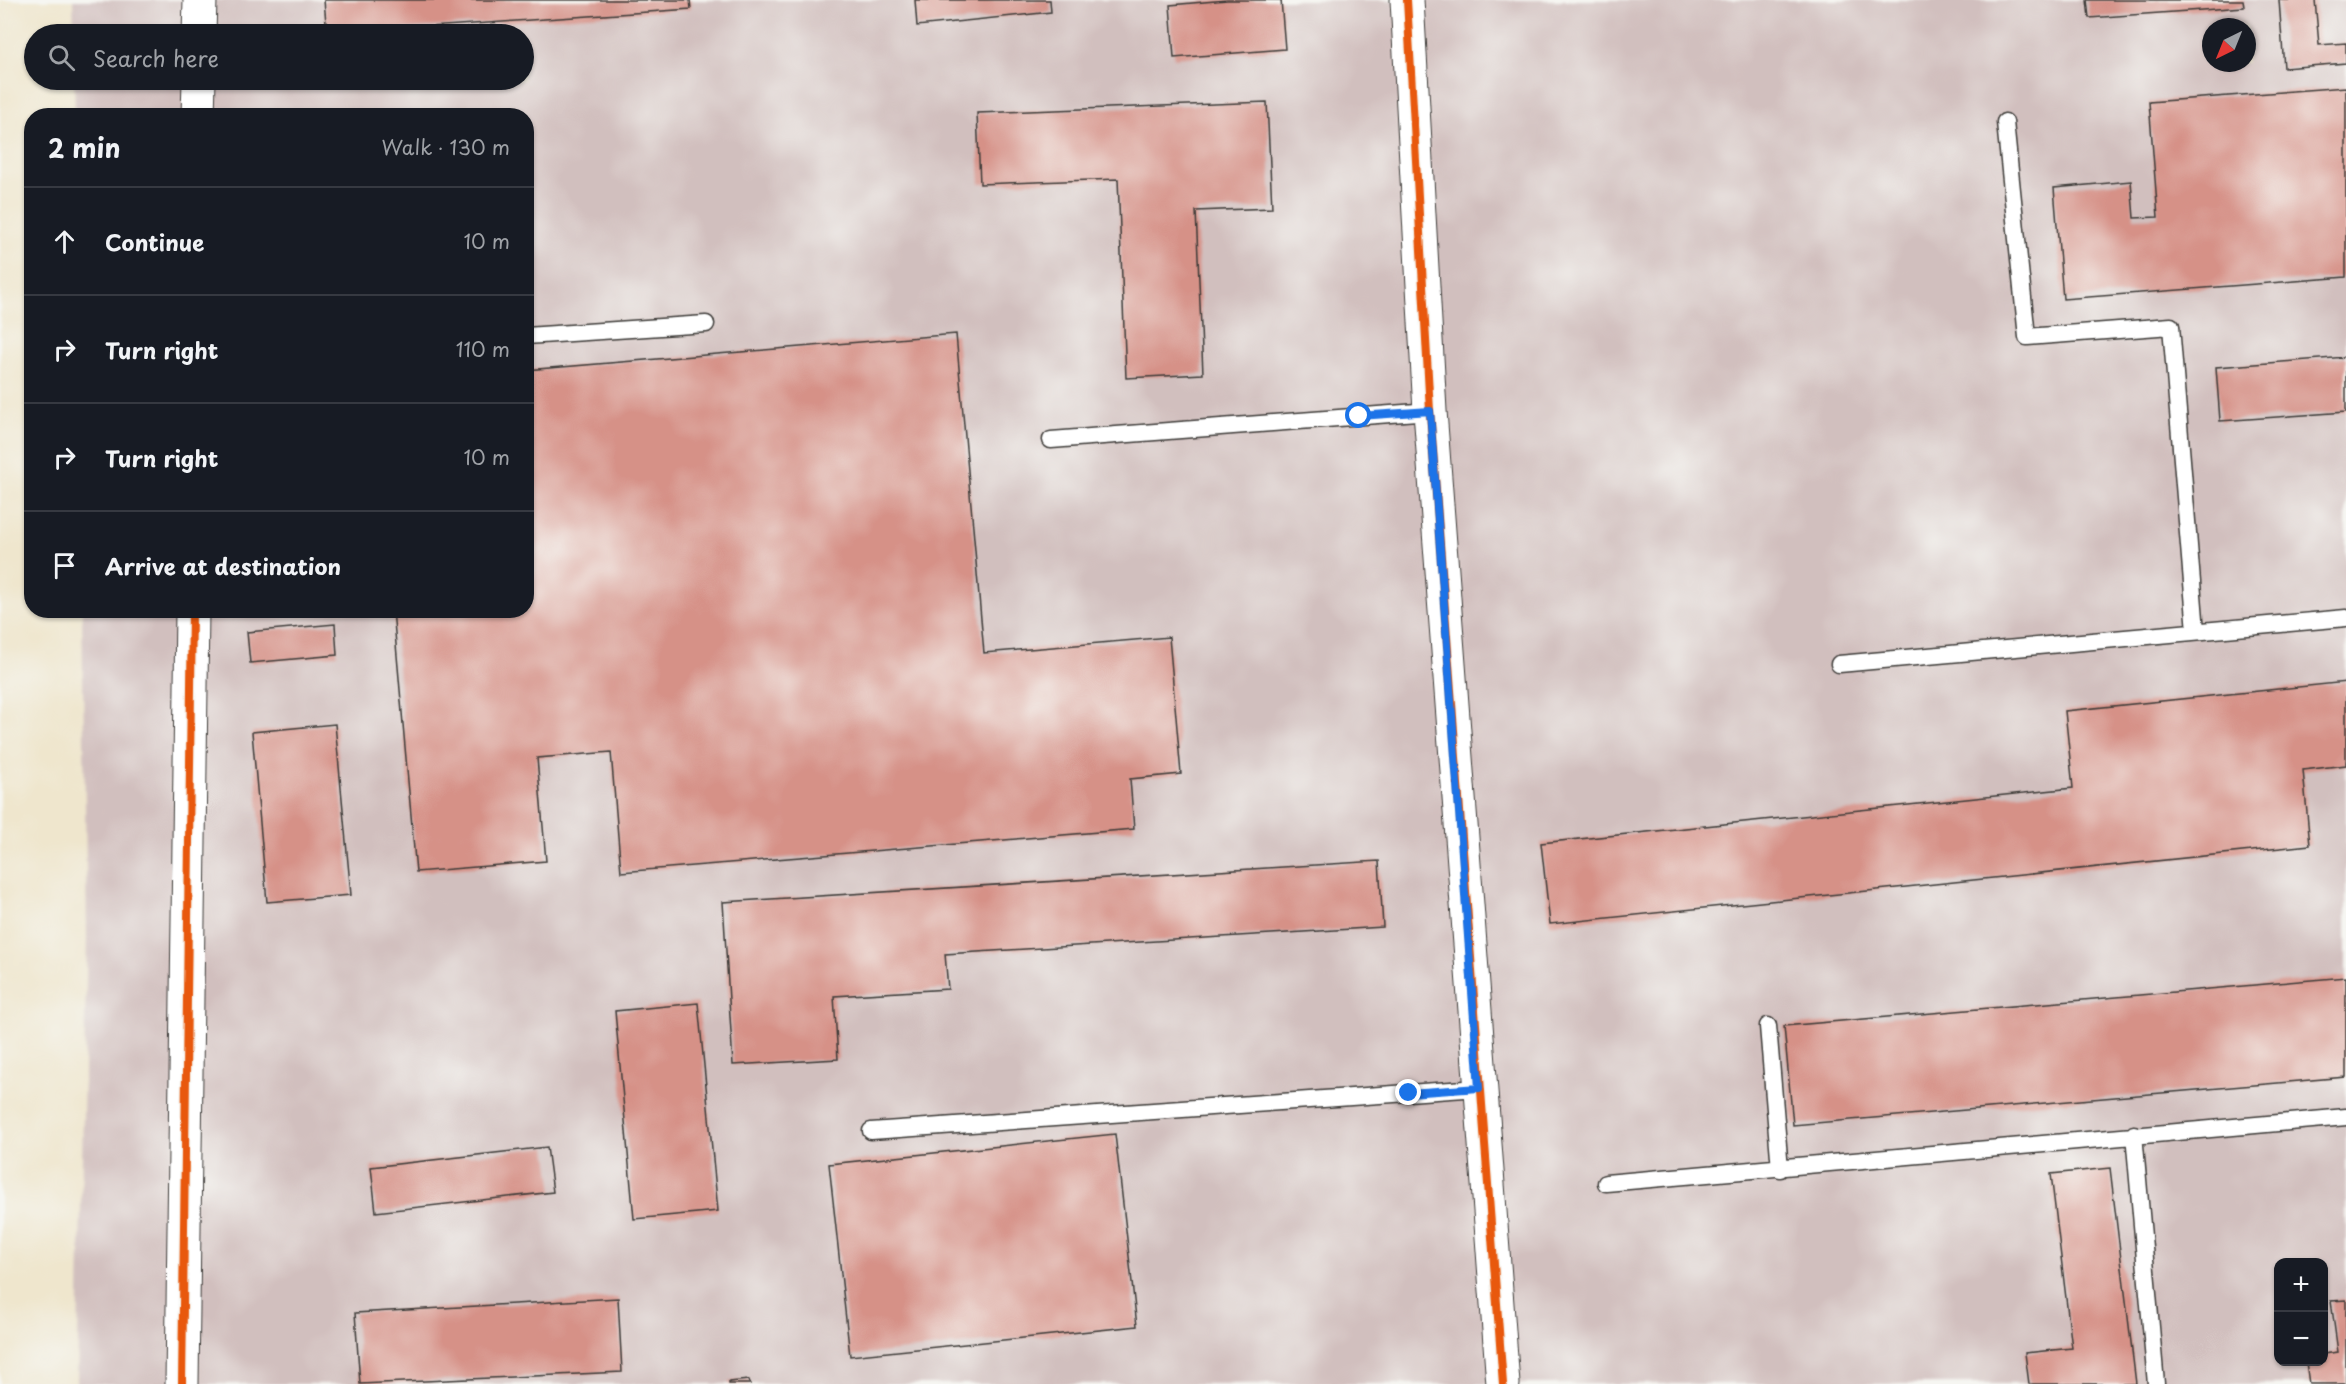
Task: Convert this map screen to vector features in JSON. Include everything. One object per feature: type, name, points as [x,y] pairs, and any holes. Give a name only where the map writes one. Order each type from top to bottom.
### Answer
[{"type":"street","points":[[200,0],[200,24]]},
{"type":"street","points":[[1407,0],[1430,411],[1503,1384]]},
{"type":"street","points":[[198,108],[199,90]]},
{"type":"street","points":[[182,1384],[192,618]]},
{"type":"lane","points":[[2005,122],[2027,337],[2171,326],[2196,631]]},
{"type":"lane","points":[[534,335],[706,324]]},
{"type":"lane","points":[[1050,440],[1430,411]]},
{"type":"lane","points":[[1839,664],[2346,618]]},
{"type":"lane","points":[[1768,1026],[1780,1169]]},
{"type":"lane","points":[[871,1131],[1479,1088]]},
{"type":"lane","points":[[1606,1183],[1780,1169],[2134,1134],[2346,1117]]},
{"type":"lane","points":[[2134,1134],[2156,1384]]},
{"type":"shaded area","points":[[73,0],[2346,0],[2346,1384],[77,1384],[87,936],[82,618],[534,618],[534,108],[75,108],[74,90],[534,90],[534,24],[74,24]]},
{"type":"building","points":[[324,0],[690,0],[691,9],[473,24],[326,24]]},
{"type":"building","points":[[915,0],[1050,0],[1051,12],[917,26]]},
{"type":"building","points":[[1227,0],[1281,0],[1285,49],[1174,58],[1170,5]]},
{"type":"building","points":[[2087,0],[2243,0],[2244,7],[2089,18]]},
{"type":"building","points":[[2279,0],[2315,0],[2319,45],[2346,43],[2346,63],[2284,68]]},
{"type":"building","points":[[2346,87],[2346,277],[2063,299],[2054,188],[2131,181],[2134,218],[2158,217],[2149,102]]},
{"type":"building","points":[[1267,102],[1272,208],[1196,211],[1203,374],[1126,378],[1118,179],[980,184],[977,113]]},
{"type":"building","points":[[956,334],[984,653],[1169,637],[1181,774],[1130,779],[1134,829],[621,872],[611,752],[537,758],[546,861],[416,872],[394,618],[534,618],[534,369]]},
{"type":"building","points":[[2346,357],[2346,412],[2220,421],[2216,367]]},
{"type":"building","points":[[335,624],[337,655],[250,663],[247,632]]},
{"type":"building","points":[[2346,682],[2346,765],[2303,770],[2310,845],[1550,924],[1541,843],[2073,788],[2065,711]]},
{"type":"building","points":[[335,724],[351,895],[267,902],[252,732]]},
{"type":"building","points":[[1379,861],[1383,927],[945,954],[948,989],[834,996],[838,1059],[733,1065],[723,902]]},
{"type":"building","points":[[2346,977],[2346,1077],[1793,1125],[1784,1026]]},
{"type":"building","points":[[698,1003],[718,1211],[634,1219],[615,1011]]},
{"type":"building","points":[[1115,1134],[1137,1326],[850,1356],[829,1164]]},
{"type":"building","points":[[547,1147],[553,1192],[376,1212],[371,1167]]},
{"type":"building","points":[[2110,1168],[2136,1384],[2029,1384],[2025,1353],[2072,1348],[2051,1174]]},
{"type":"building","points":[[618,1298],[622,1372],[360,1384],[355,1313]]},
{"type":"building","points":[[2346,1300],[2346,1384],[2309,1384],[2307,1366],[2328,1366],[2328,1353],[2338,1352],[2331,1301]]},
{"type":"building","points":[[749,1380],[750,1384],[729,1384],[729,1382]]},
{"type":"cycle path","points":[[1407,0],[1430,411],[1503,1384]]},
{"type":"cycle path","points":[[182,1384],[192,618]]},
{"type":"route","points":[[1359,416],[1430,411],[1479,1088],[1409,1093]]}]
